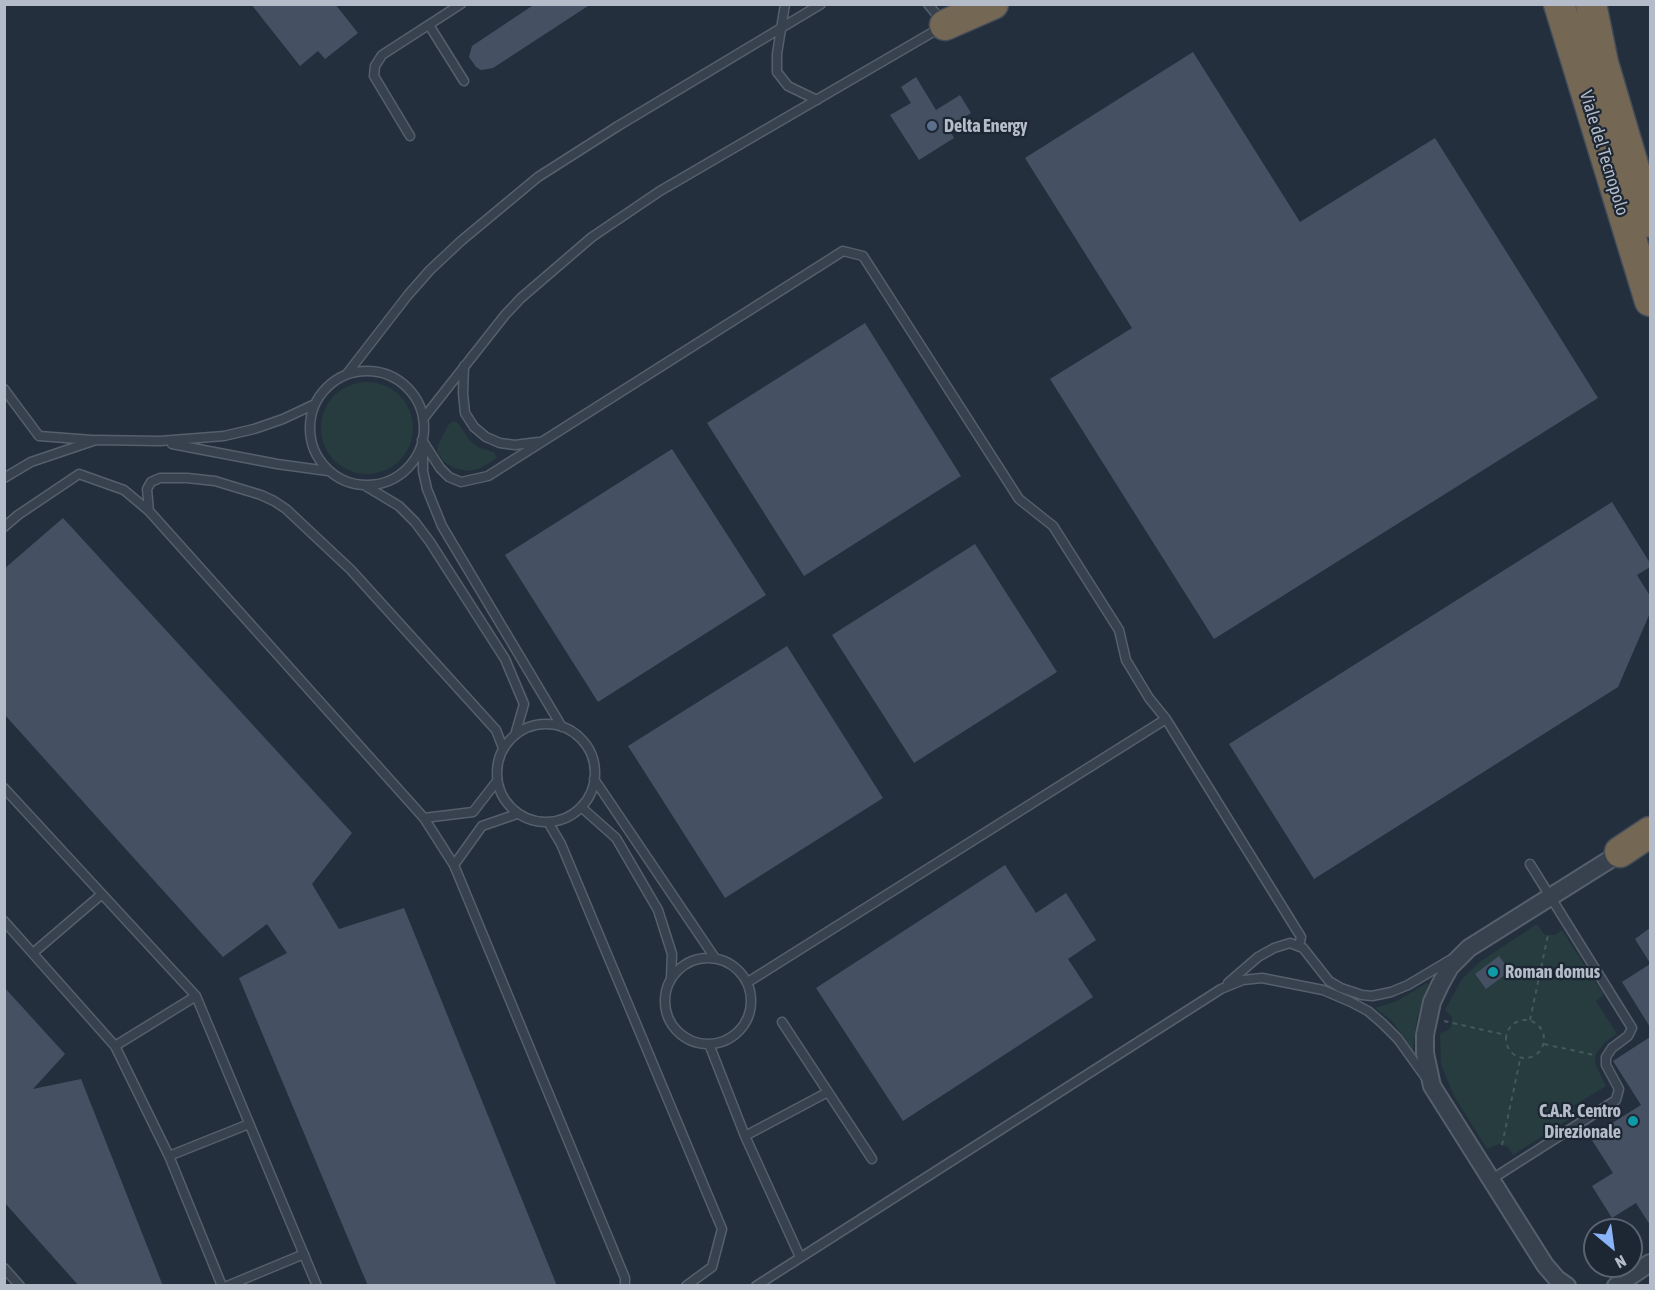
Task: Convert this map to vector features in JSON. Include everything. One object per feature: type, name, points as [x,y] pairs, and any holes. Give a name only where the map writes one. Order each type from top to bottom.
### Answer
[{"type":"highway","points":[[937,15],[973,4]]},
{"type":"highway","points":[[937,15],[993,4]]},
{"type":"highway","name":"Viale del Tecnopolo","points":[[1559,4],[1650,301]]},
{"type":"highway","name":"Viale del Tecnopolo","points":[[1591,4],[1603,63],[1650,222]]},
{"type":"highway","points":[[1620,852],[1650,832]]},
{"type":"street","points":[[1567,1286],[1550,1273],[1432,1086],[1425,1053],[1427,1020],[1432,1002],[1450,968],[1469,948],[1620,852],[1650,838]]},
{"type":"street","points":[[1616,1286],[1650,1263]]},
{"type":"lane","points":[[410,136],[374,76],[375,66],[382,55],[461,4]]},
{"type":"lane","points":[[785,4],[776,60],[779,77],[791,88],[817,100]]},
{"type":"lane","points":[[346,375],[430,270],[460,241],[538,177],[821,4]]},
{"type":"lane","points":[[423,419],[505,315],[521,298],[592,237],[660,191],[817,100],[937,15]]},
{"type":"lane","points":[[429,25],[464,81]]},
{"type":"lane","points":[[422,440],[440,468],[449,477],[461,482],[479,479],[497,472],[843,251],[863,256],[1019,500],[1053,526],[1119,630],[1126,660],[1149,698],[1166,719],[1301,937],[1299,946]]},
{"type":"lane","points":[[464,366],[465,412],[474,427],[486,437],[500,443],[515,445],[544,441]]},
{"type":"lane","points":[[328,471],[317,456],[310,439],[310,421],[315,404],[322,392],[333,382],[346,375],[363,371],[380,372],[395,378],[409,389],[418,403],[423,419],[423,471],[427,489],[442,526],[562,727]]},
{"type":"lane","points":[[4,389],[39,436],[96,440],[160,441],[224,436],[283,419],[315,404]]},
{"type":"lane","points":[[4,478],[31,462],[96,440]]},
{"type":"lane","points":[[363,485],[394,478],[407,468],[417,455],[422,440]]},
{"type":"lane","points":[[160,441],[277,464],[328,471],[345,481],[363,485],[399,506],[430,542],[505,659],[524,704],[514,735]]},
{"type":"lane","points":[[4,527],[79,474],[124,490],[149,511],[424,818],[454,865],[625,1282],[632,1286]]},
{"type":"lane","points":[[149,511],[147,489],[151,482],[160,478],[201,478],[215,481],[261,495],[280,505],[351,570],[496,730],[503,748]]},
{"type":"lane","points":[[748,982],[1166,719]]},
{"type":"lane","points":[[545,724],[562,727],[576,735],[587,747],[594,762],[594,779],[590,794],[581,807],[560,820],[548,822],[532,820],[517,814],[504,799],[497,781],[497,764],[503,748],[514,735],[529,727],[545,724]]},
{"type":"lane","points":[[594,779],[715,958]]},
{"type":"lane","points":[[424,818],[473,812],[497,781]]},
{"type":"lane","points":[[6,792],[196,996],[317,1286]]},
{"type":"lane","points":[[581,807],[616,837],[658,910],[672,954],[671,978]]},
{"type":"lane","points":[[454,865],[482,826],[517,814]]},
{"type":"lane","points":[[548,822],[561,844],[722,1229],[712,1267],[686,1286]]},
{"type":"lane","points":[[1492,1179],[1616,1100],[1619,1089],[1606,1065],[1606,1057],[1612,1048],[1629,1036],[1632,1026],[1530,864]]},
{"type":"lane","points":[[33,953],[102,894]]},
{"type":"lane","points":[[4,921],[115,1046],[169,1156],[222,1286]]},
{"type":"lane","points":[[756,1286],[1221,989],[1250,963],[1282,944],[1290,943],[1299,946],[1310,955],[1329,981],[1352,992],[1372,996],[1400,989],[1469,948]]},
{"type":"lane","points":[[702,957],[715,958],[734,966],[748,982],[752,999],[749,1016],[740,1030],[726,1041],[709,1044],[694,1042],[680,1035],[670,1023],[665,1008],[665,992],[671,978],[679,968],[690,961],[702,957]]},
{"type":"lane","points":[[1221,989],[1243,980],[1262,978],[1323,990],[1339,996],[1368,1011],[1382,1023],[1398,1039],[1432,1086]]},
{"type":"lane","points":[[115,1046],[196,996]]},
{"type":"lane","points":[[782,1022],[872,1159]]},
{"type":"lane","points":[[709,1044],[745,1136],[800,1257]]},
{"type":"lane","points":[[745,1136],[828,1092]]},
{"type":"lane","points":[[169,1156],[249,1124]]},
{"type":"lane","points":[[227,1286],[304,1254]]},
{"type":"lane","points":[[5,1270],[20,1286]]},
{"type":"path","points":[[1530,1021],[1548,935]]},
{"type":"path","points":[[1441,1020],[1506,1035]]},
{"type":"path","points":[[1530,1021],[1543,1031],[1544,1044],[1538,1054],[1521,1059],[1507,1047],[1506,1035],[1517,1022],[1530,1021]]},
{"type":"path","points":[[1544,1044],[1606,1057]]},
{"type":"path","points":[[1502,1145],[1521,1059]]},
{"type":"green space","points":[[367,382],[384,386],[399,396],[409,411],[413,428],[409,445],[399,460],[384,470],[367,474],[350,470],[335,460],[325,445],[321,428],[325,411],[335,396],[350,386]]},
{"type":"green space","points":[[454,421],[458,423],[470,441],[479,448],[494,452],[497,458],[481,468],[469,471],[454,468],[443,461],[437,450],[438,445],[449,424]]},
{"type":"green space","points":[[1537,924],[1545,935],[1555,935],[1562,930],[1604,995],[1596,1001],[1617,1034],[1604,1043],[1596,1054],[1595,1063],[1606,1086],[1573,1106],[1577,1114],[1513,1155],[1508,1147],[1499,1144],[1487,1149],[1454,1096],[1441,1064],[1440,1033],[1451,1027],[1452,1017],[1445,1010],[1462,979],[1481,961]]},
{"type":"green space","points":[[1427,983],[1429,985],[1417,1019],[1413,1050],[1392,1021],[1375,1008],[1397,1001]]},
{"type":"building","points":[[251,4],[335,4],[358,33],[325,59],[318,51],[300,66]]},
{"type":"building","points":[[535,4],[591,4],[493,68],[481,70],[476,67],[469,57],[472,46]]},
{"type":"building","points":[[1193,52],[1300,222],[1435,138],[1598,398],[1214,639],[1050,379],[1132,328],[1025,158]]},
{"type":"building","points":[[916,77],[936,110],[960,95],[971,113],[948,127],[954,138],[919,160],[890,115],[911,103],[901,87]]},
{"type":"building","points":[[865,323],[961,476],[804,576],[707,423]]},
{"type":"building","points":[[672,449],[766,595],[598,702],[505,555]]},
{"type":"building","points":[[1612,502],[1650,563],[1650,567],[1637,575],[1650,596],[1650,613],[1618,687],[1314,879],[1229,744]]},
{"type":"building","points":[[63,518],[352,833],[312,884],[339,929],[404,908],[557,1286],[368,1286],[239,978],[287,953],[267,924],[223,957],[4,714],[4,569]]},
{"type":"building","points":[[975,544],[1057,672],[914,763],[832,635]]},
{"type":"building","points":[[787,646],[883,798],[725,898],[628,746]]},
{"type":"building","points":[[1005,865],[1036,913],[1066,893],[1096,940],[1068,959],[1093,997],[903,1121],[816,988]]},
{"type":"building","points":[[1650,928],[1650,963],[1635,939]]},
{"type":"building","name":"Roman domus","points":[[1499,956],[1510,971],[1486,989],[1475,974]]},
{"type":"building","points":[[1650,964],[1650,1027],[1622,982]]},
{"type":"building","points":[[4,987],[65,1054],[33,1089],[81,1079],[163,1286],[79,1286],[4,1202]]},
{"type":"building","name":"C.A.R. Centro Direzionale","points":[[1650,1037],[1650,1225],[1636,1203],[1612,1218],[1592,1186],[1613,1173],[1590,1137],[1641,1105],[1613,1061]]},
{"type":"place","name":"Delta Energy","points":[[932,126]]},
{"type":"place","name":"Roman domus","points":[[1493,972]]},
{"type":"place","name":"C.A.R. Centro Direzionale","points":[[1633,1121]]}]
